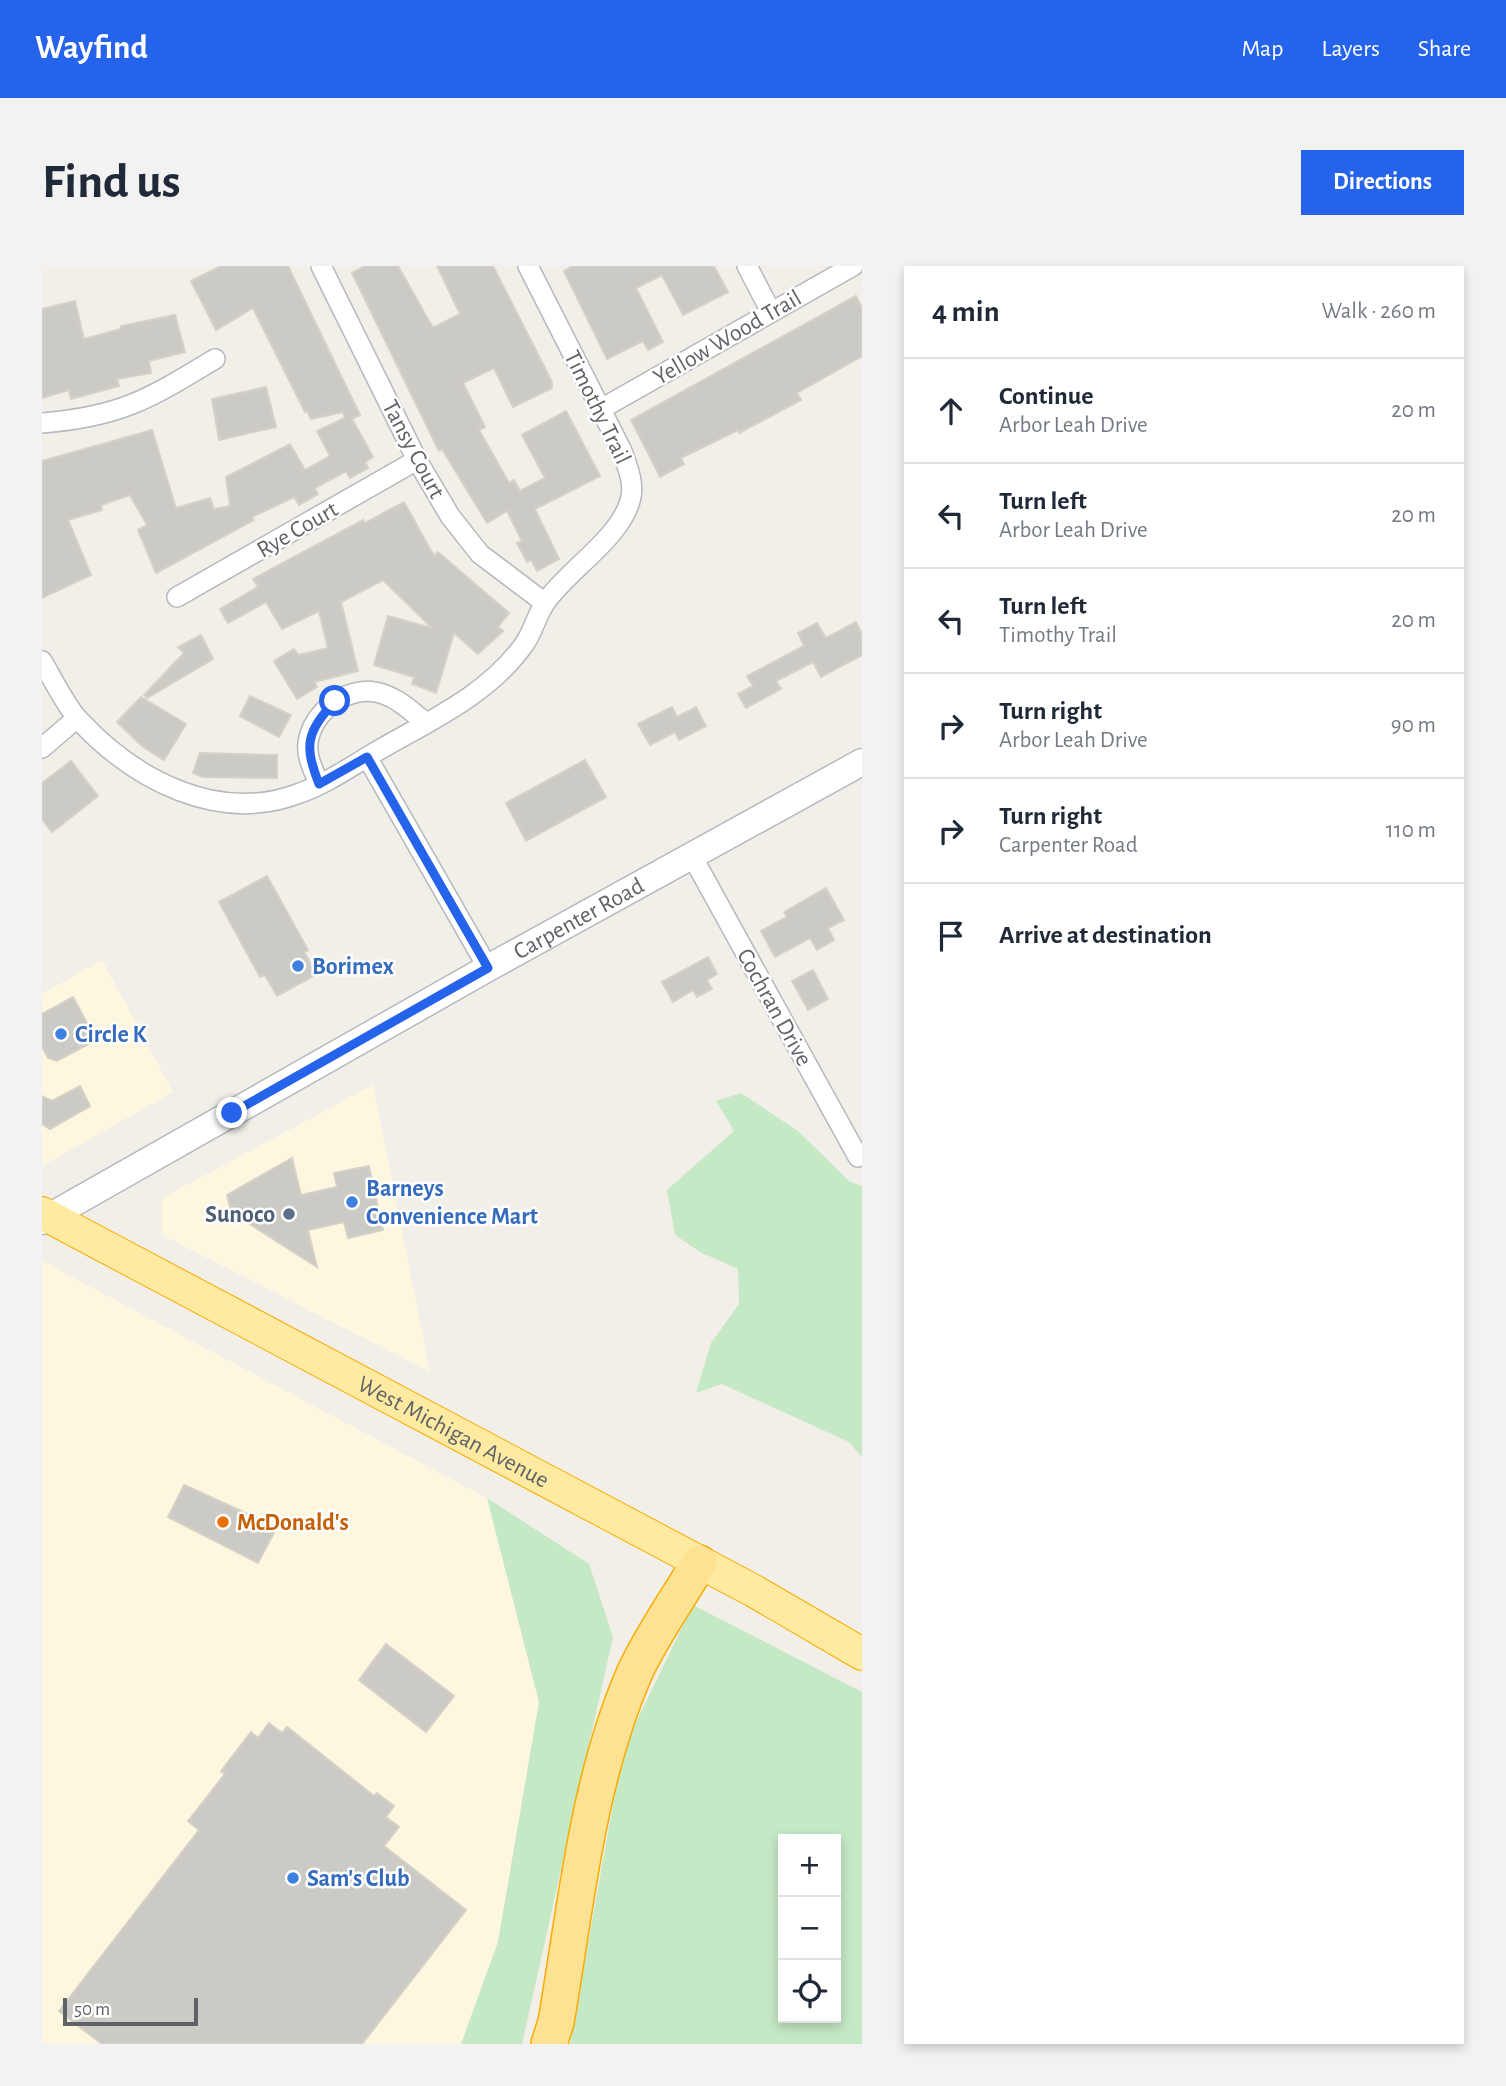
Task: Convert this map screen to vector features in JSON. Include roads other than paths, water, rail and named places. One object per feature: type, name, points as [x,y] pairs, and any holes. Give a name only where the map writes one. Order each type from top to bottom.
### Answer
[{"type":"highway","name":"West Michigan Avenue","points":[[45,1217],[699,1563],[862,1654]]},
{"type":"highway","points":[[549,2044],[556,2022],[586,1843],[606,1749],[635,1672],[699,1563]]},
{"type":"main road","name":"Carpenter Road","points":[[45,1217],[862,762]]},
{"type":"street","name":"Tansy Court","points":[[321,266],[417,460],[450,516],[480,554],[545,603]]},
{"type":"street","name":"Timothy Trail","points":[[42,661],[77,718],[119,757],[160,785],[212,801],[252,804],[298,794],[475,694],[504,670],[525,643],[545,603],[615,527],[631,498],[631,475],[601,409],[528,266]]},
{"type":"street","points":[[747,266],[771,312]]},
{"type":"street","name":"Yellow Wood Trail","points":[[601,409],[853,266]]},
{"type":"street","points":[[42,423],[83,420],[113,413],[151,398],[215,359]]},
{"type":"street","name":"Rye Court","points":[[177,597],[417,460]]},
{"type":"street","points":[[319,784],[309,757],[308,741],[318,720],[335,701],[354,692],[377,692],[399,701],[426,723]]},
{"type":"street","points":[[42,748],[77,718]]},
{"type":"street","points":[[367,757],[488,968]]},
{"type":"street","name":"Cochran Drive","points":[[692,856],[858,1157]]},
{"type":"place","name":"Borimex","points":[[298,966]]},
{"type":"place","name":"Circle K","points":[[61,1034]]},
{"type":"place","name":"Barneys Convenience Mart","points":[[352,1202]]},
{"type":"place","name":"Sunoco","points":[[289,1214]]},
{"type":"place","name":"McDonald's","points":[[223,1522]]},
{"type":"place","name":"Sam's Club","points":[[293,1878]]}]
